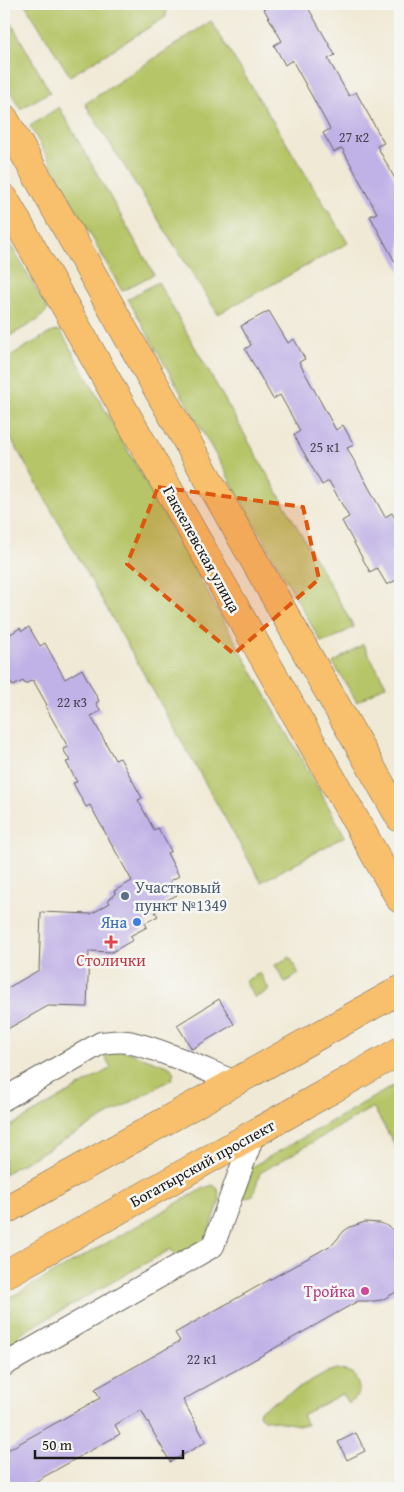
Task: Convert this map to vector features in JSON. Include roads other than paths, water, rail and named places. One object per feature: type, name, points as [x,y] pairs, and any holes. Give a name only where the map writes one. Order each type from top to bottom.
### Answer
[{"type":"main road","points":[[4,118],[400,818]]},
{"type":"main road","name":"Гаккелевская улица","points":[[4,198],[400,899]]},
{"type":"main road","points":[[4,1211],[400,990]]},
{"type":"main road","name":"Богатырский проспект","points":[[4,1275],[400,1052]]},
{"type":"street","points":[[4,1099],[101,1043],[116,1041],[132,1042],[235,1082]]},
{"type":"street","points":[[4,1365],[213,1246],[254,1134]]},
{"type":"place","name":"Участковый пункт №1349","points":[[125,896]]},
{"type":"place","name":"Яна","points":[[137,922]]},
{"type":"place","name":"Столички","points":[[111,942]]},
{"type":"place","name":"Тройка","points":[[365,1291]]}]
